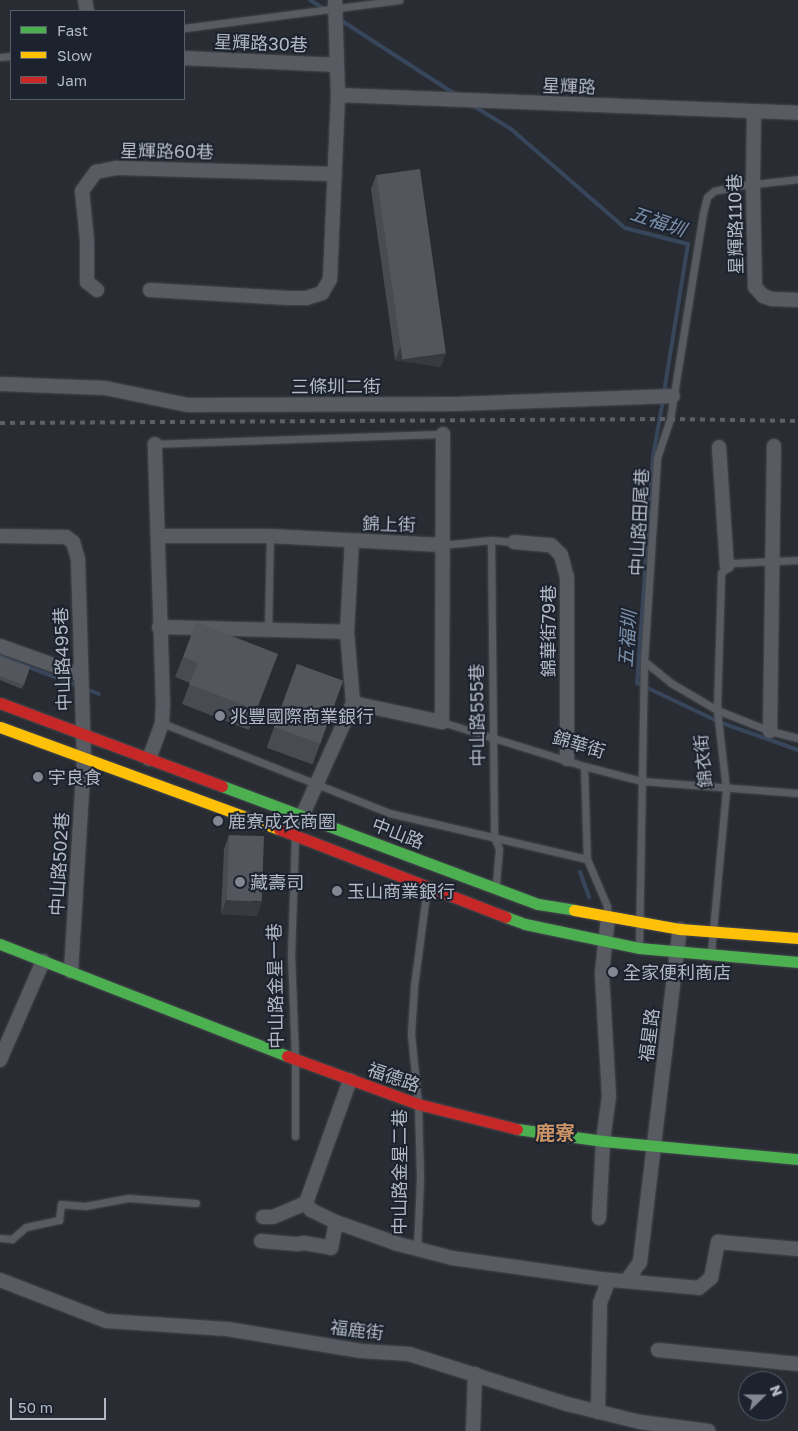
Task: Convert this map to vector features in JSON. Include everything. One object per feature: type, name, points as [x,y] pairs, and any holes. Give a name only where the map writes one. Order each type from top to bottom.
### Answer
[{"type":"street","points":[[150,290],[288,298],[306,298],[322,293],[330,279],[338,96],[335,5]]},
{"type":"street","name":"星輝路30巷","points":[[185,58],[337,65]]},
{"type":"street","name":"星輝路","points":[[338,96],[754,113],[798,112]]},
{"type":"street","name":"星輝路110巷","points":[[754,113],[755,287],[763,296],[772,299],[798,300]]},
{"type":"street","name":"星輝路60巷","points":[[97,290],[87,282],[87,240],[82,191],[96,172],[118,168],[334,174]]},
{"type":"street","name":"三條圳二街","points":[[0,384],[105,388],[188,405],[457,404],[666,396]]},
{"type":"street","points":[[442,722],[443,434]]},
{"type":"street","points":[[149,759],[162,723],[156,444]]},
{"type":"street","points":[[770,731],[774,446]]},
{"type":"street","name":"錦衣街","points":[[719,447],[727,566]]},
{"type":"street","name":"中山路495巷","points":[[0,536],[66,537],[73,542],[78,559],[84,759]]},
{"type":"street","name":"錦上街","points":[[158,536],[270,536],[442,545]]},
{"type":"street","points":[[295,835],[302,815],[352,703],[347,632],[352,541]]},
{"type":"street","name":"錦華街79巷","points":[[514,542],[551,545],[561,555],[567,577],[567,759]]},
{"type":"street","points":[[159,627],[347,632]]},
{"type":"street","points":[[0,646],[81,675]]},
{"type":"street","name":"中山路","points":[[0,703],[538,904],[680,929],[798,938]]},
{"type":"street","name":"錦華街","points":[[352,703],[442,722]]},
{"type":"street","points":[[0,727],[295,835],[525,924],[639,948],[798,962]]},
{"type":"street","name":"中山路502巷","points":[[71,972],[84,759]]},
{"type":"street","points":[[599,1218],[603,1141],[609,1096],[602,973],[608,917]]},
{"type":"street","name":"福星路","points":[[627,1280],[640,1262],[680,929]]},
{"type":"street","name":"福德路","points":[[0,944],[350,1080],[418,1104],[483,1122],[531,1132],[603,1141],[798,1159]]},
{"type":"street","points":[[0,1060],[43,961]]},
{"type":"street","points":[[263,1217],[273,1217],[306,1203],[350,1080]]},
{"type":"street","name":"中山路金星二巷","points":[[306,1203],[311,1210],[336,1222],[417,1249],[452,1258],[609,1280],[627,1280],[699,1288],[711,1278],[718,1242],[798,1249]]},
{"type":"street","points":[[261,1241],[304,1243],[331,1248],[336,1222]]},
{"type":"street","name":"福鹿街","points":[[0,1280],[106,1321],[227,1330],[361,1351],[409,1354],[598,1412],[640,1422],[708,1431]]},
{"type":"street","points":[[598,1412],[600,1303],[609,1280]]},
{"type":"street","points":[[658,1350],[798,1364]]},
{"type":"street","points":[[472,1431],[474,1374]]},
{"type":"lane","points":[[185,28],[335,5],[399,0]]},
{"type":"lane","name":"中山路田尾巷","points":[[639,948],[644,661],[658,458],[670,419],[666,396],[703,212],[707,197],[714,191],[798,179]]},
{"type":"lane","points":[[156,444],[443,434]]},
{"type":"lane","points":[[268,630],[270,536]]},
{"type":"lane","points":[[442,545],[491,540],[514,542]]},
{"type":"lane","name":"中山路555巷","points":[[491,540],[494,837],[499,849],[496,888]]},
{"type":"lane","points":[[727,566],[732,563],[798,560]]},
{"type":"lane","name":"錦衣街","points":[[711,954],[726,788],[717,710],[721,573],[727,566]]},
{"type":"lane","points":[[644,661],[671,683],[717,710],[770,731],[798,738]]},
{"type":"lane","name":"錦華街","points":[[442,722],[567,759],[584,766],[642,781],[798,793]]},
{"type":"lane","points":[[162,723],[315,786],[389,813],[587,859]]},
{"type":"lane","points":[[584,766],[587,859],[607,906],[608,917]]},
{"type":"lane","name":"中山路金星一巷","points":[[295,835],[291,954],[296,1058],[295,1136]]},
{"type":"lane","name":"中山路金星二巷","points":[[417,1249],[420,1176],[418,1104],[411,1034],[414,986],[427,887]]},
{"type":"lane","points":[[0,1238],[12,1239],[26,1227],[59,1220],[61,1204],[85,1206],[128,1198],[196,1203]]},
{"type":"building","points":[[420,169],[446,353],[402,359],[376,175]]},
{"type":"building","points":[[196,622],[278,654],[256,710],[189,684],[198,663],[183,657]]},
{"type":"building","points":[[0,656],[30,667],[24,685],[0,676]]},
{"type":"building","points":[[297,664],[343,681],[320,744],[274,727]]},
{"type":"building","name":"藏壽司","points":[[229,835],[264,836],[262,901],[227,900]]},
{"type":"waterway","name":"五福圳","points":[[310,0],[323,8]]},
{"type":"waterway","name":"五福圳","points":[[339,19],[455,94]]},
{"type":"waterway","name":"五福圳","points":[[472,105],[511,129],[625,228],[688,244],[664,393]]},
{"type":"waterway","name":"五福圳","points":[[663,400],[653,457],[637,683],[719,722],[798,750]]},
{"type":"waterway","points":[[0,656],[78,686]]},
{"type":"waterway","points":[[84,688],[99,694]]},
{"type":"waterway","points":[[580,872],[589,897]]},
{"type":"railway","points":[[0,423],[670,419],[798,421]]},
{"type":"traffic: fast","points":[[222,786],[538,904],[574,910]]},
{"type":"traffic: fast","points":[[506,917],[525,924],[639,948],[798,962]]},
{"type":"traffic: fast","points":[[0,944],[287,1056]]},
{"type":"traffic: fast","points":[[517,1129],[603,1141],[798,1159]]},
{"type":"traffic: slow","points":[[0,727],[279,829]]},
{"type":"traffic: slow","points":[[574,910],[680,929],[798,938]]},
{"type":"traffic: jam","points":[[0,703],[222,786]]},
{"type":"traffic: jam","points":[[279,829],[506,917]]},
{"type":"traffic: jam","points":[[287,1056],[418,1104],[517,1129]]},
{"type":"place","name":"兆豐國際商業銀行","points":[[220,716]]},
{"type":"place","name":"宇良食","points":[[38,777]]},
{"type":"place","name":"鹿寮成衣商圈","points":[[218,821]]},
{"type":"place","name":"藏壽司","points":[[240,882]]},
{"type":"place","name":"玉山商業銀行","points":[[337,891]]},
{"type":"place","name":"全家便利商店","points":[[613,972]]},
{"type":"district","name":"鹿寮","points":[[555,1132]]}]
